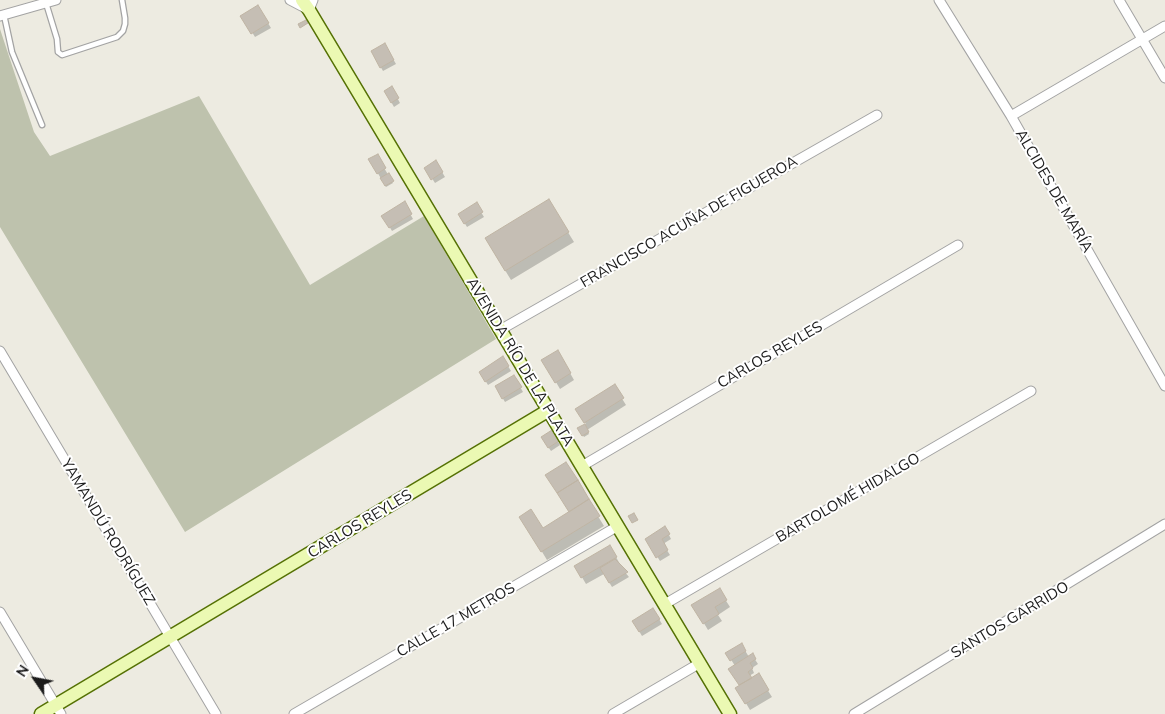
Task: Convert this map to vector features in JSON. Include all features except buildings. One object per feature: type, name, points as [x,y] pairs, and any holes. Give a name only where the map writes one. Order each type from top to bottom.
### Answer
[{"type":"street","points":[[290,0],[307,2]]},
{"type":"street","name":"ALCIDES DE MARÍA","points":[[939,0],[1011,116],[1165,386]]},
{"type":"street","points":[[1119,0],[1165,78]]},
{"type":"street","points":[[2,15],[51,1]]},
{"type":"street","name":"AVENIDA RÍO DE LA PLATA","points":[[307,2],[500,330],[730,714]]},
{"type":"street","points":[[1011,116],[1165,26]]},
{"type":"street","name":"FRANCISCO ACUÑA DE FIGUEROA","points":[[500,330],[877,115]]},
{"type":"street","name":"CARLOS REYLES","points":[[582,466],[958,245]]},
{"type":"street","name":"YAMANDÚ RODRÍGUEZ","points":[[0,351],[3,362],[216,714]]},
{"type":"street","name":"BARTOLOMÉ HIDALGO","points":[[665,604],[1031,391]]},
{"type":"street","name":"CARLOS REYLES","points":[[41,714],[58,710],[170,638],[549,410]]},
{"type":"street","name":"SANTOS GARRIDO","points":[[854,714],[1165,524]]},
{"type":"street","name":"CALLE 17 METROS","points":[[294,714],[618,526]]},
{"type":"street","points":[[0,612],[58,710]]},
{"type":"street","points":[[613,714],[700,664]]},
{"type":"lane","points":[[51,1],[58,52],[62,55],[117,37],[123,31],[125,24],[122,0]]},
{"type":"lane","points":[[2,15],[12,52],[42,125]]},
{"type":"shaded area","points":[[0,29],[34,132],[50,156],[199,96],[310,285],[424,216],[496,339],[185,532],[0,227]]}]
